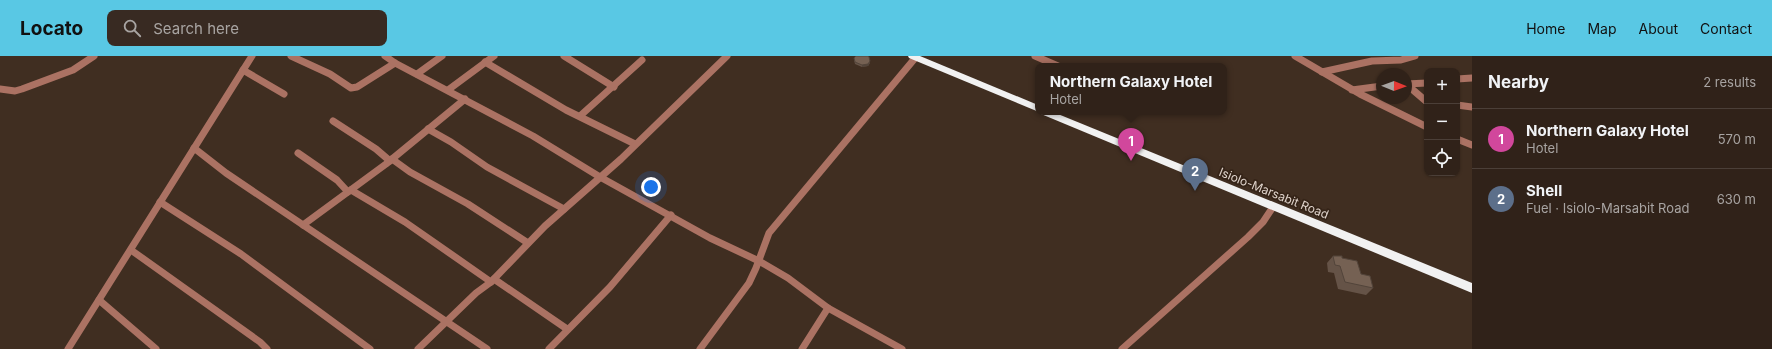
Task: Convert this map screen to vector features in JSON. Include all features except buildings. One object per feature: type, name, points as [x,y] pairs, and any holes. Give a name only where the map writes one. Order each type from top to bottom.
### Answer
[{"type":"highway","points":[[914,57],[1035,109]]},
{"type":"highway","name":"Isiolo-Marsabit Road","points":[[1051,115],[1472,288]]},
{"type":"street","points":[[0,89],[15,91],[22,89],[78,68],[94,56]]},
{"type":"street","points":[[68,349],[252,56]]},
{"type":"street","points":[[291,56],[330,74],[351,88],[357,87],[395,63]]},
{"type":"street","points":[[385,56],[395,63],[533,136],[600,177],[671,215],[710,238],[759,261],[788,278],[828,308],[898,348]]},
{"type":"street","points":[[417,74],[442,56]]},
{"type":"street","points":[[448,90],[494,56]]},
{"type":"street","points":[[564,56],[614,86]]},
{"type":"street","points":[[418,349],[492,280],[528,243],[600,177],[727,56]]},
{"type":"street","points":[[1035,56],[1051,63]]},
{"type":"street","points":[[1295,56],[1352,90],[1424,126]]},
{"type":"street","points":[[1322,72],[1380,58],[1401,60],[1412,56]]},
{"type":"street","points":[[700,349],[746,286],[759,261],[764,241],[769,233],[914,57]]},
{"type":"street","points":[[580,116],[642,60]]},
{"type":"street","points":[[485,62],[580,116],[613,131],[635,144]]},
{"type":"street","points":[[243,70],[284,94]]},
{"type":"street","points":[[1460,79],[1472,78]]},
{"type":"street","points":[[1412,84],[1424,83]]},
{"type":"street","points":[[1352,90],[1376,87]]},
{"type":"street","points":[[1412,89],[1424,99]]},
{"type":"street","points":[[303,225],[391,160],[465,99]]},
{"type":"street","points":[[1460,106],[1472,107]]},
{"type":"street","points":[[333,121],[410,172],[468,204],[528,243]]},
{"type":"street","points":[[428,129],[494,170],[564,210]]},
{"type":"street","points":[[1460,140],[1472,145]]},
{"type":"street","points":[[194,148],[226,173],[487,349]]},
{"type":"street","points":[[298,153],[337,180],[349,191],[397,216],[567,330]]},
{"type":"street","points":[[160,202],[216,236],[310,303],[370,349]]},
{"type":"street","points":[[1122,349],[1248,237],[1263,222],[1273,207]]},
{"type":"street","points":[[550,349],[610,287],[671,215]]},
{"type":"street","points":[[130,250],[174,279],[260,342],[267,349]]},
{"type":"street","points":[[99,300],[156,349]]},
{"type":"street","points":[[802,349],[828,308]]},
{"type":"place","name":"Northern Galaxy Hotel","points":[[1131,161]]},
{"type":"place","name":"Shell","points":[[1195,191]]}]
